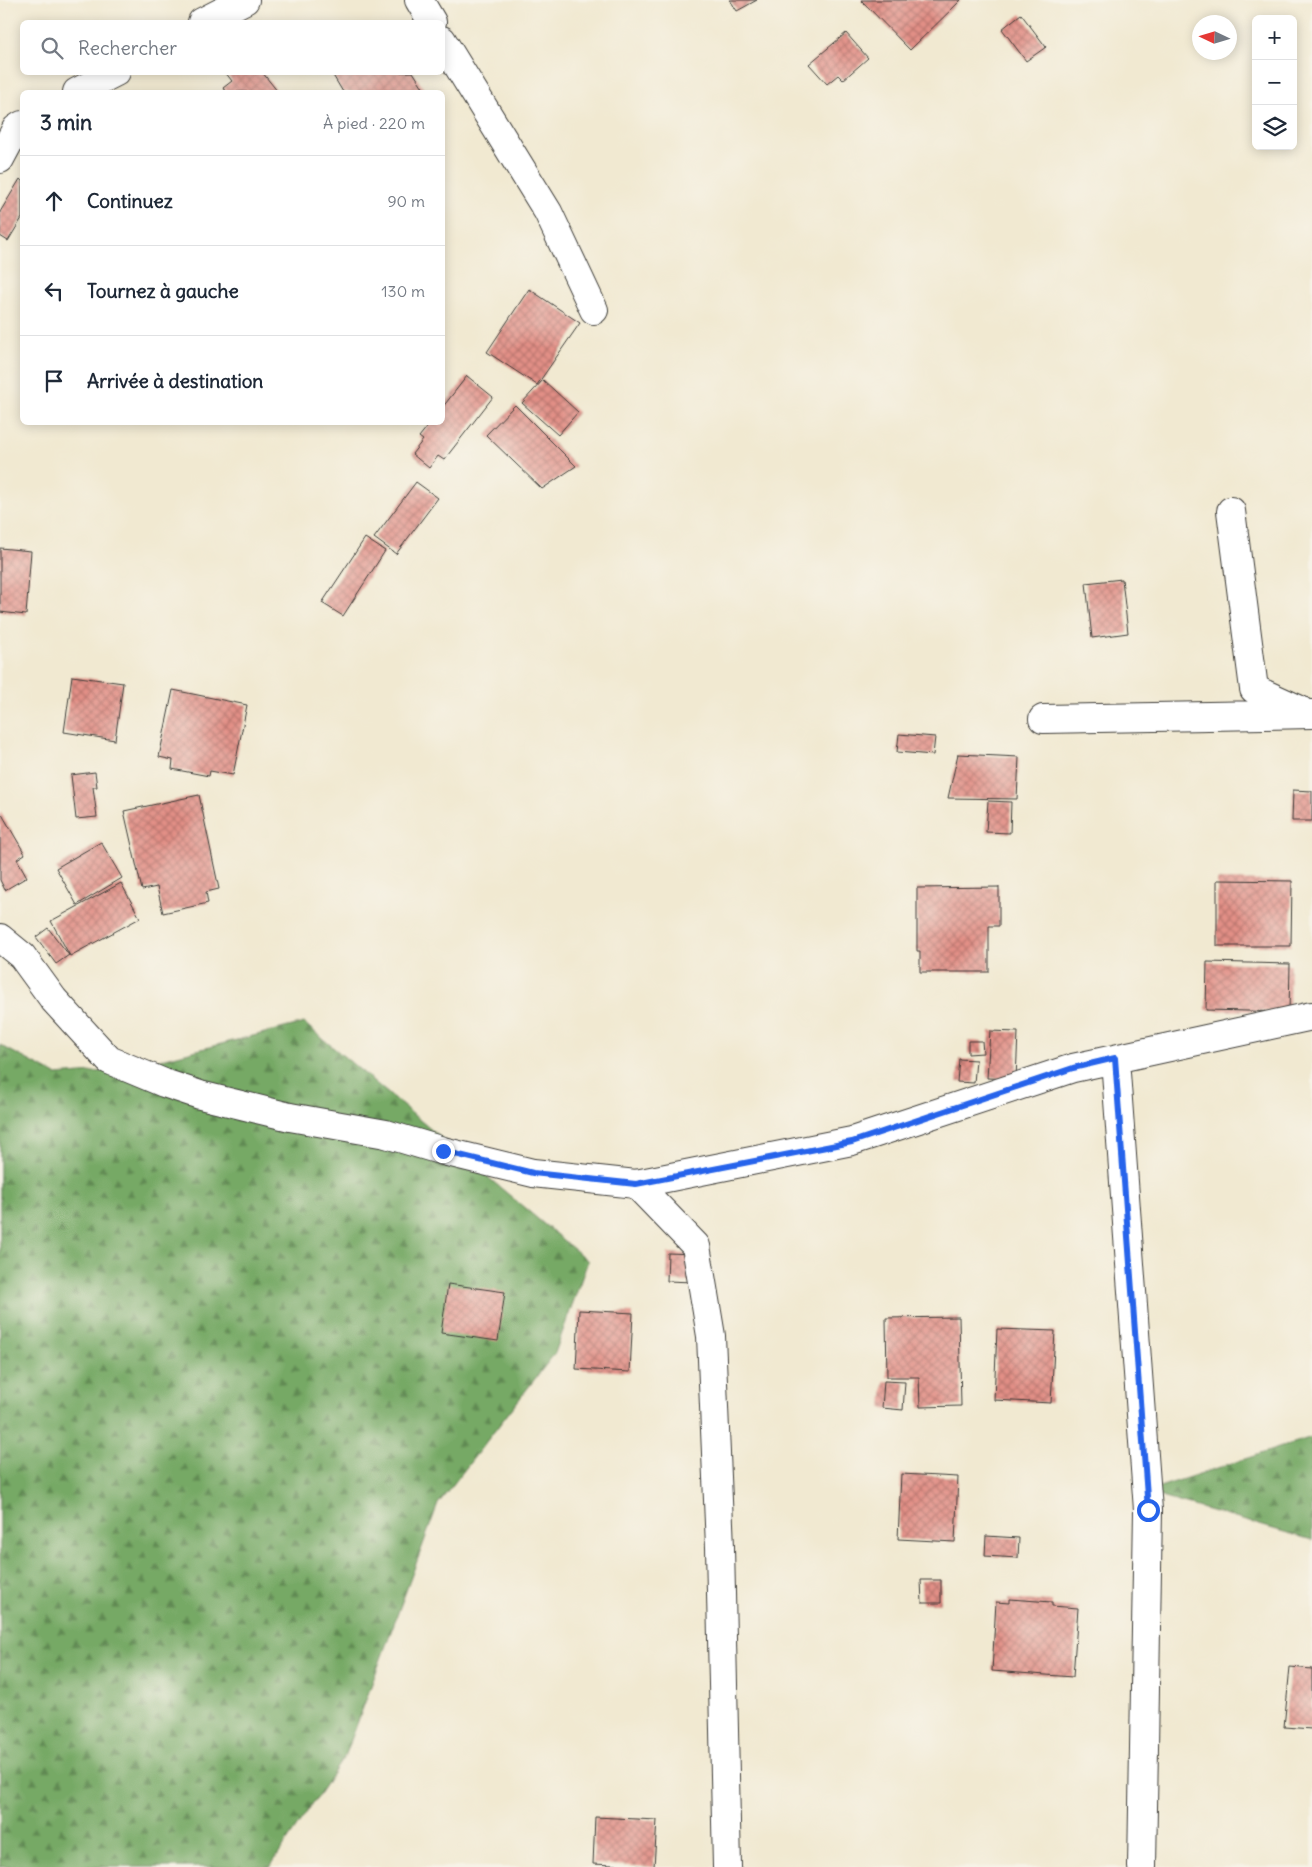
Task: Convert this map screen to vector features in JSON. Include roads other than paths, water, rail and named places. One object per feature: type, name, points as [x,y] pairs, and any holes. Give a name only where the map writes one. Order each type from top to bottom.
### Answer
[{"type":"street","points":[[206,20],[245,0]]},
{"type":"street","points":[[419,0],[431,20]]},
{"type":"street","points":[[445,45],[548,212],[594,310]]},
{"type":"street","points":[[81,90],[110,75]]},
{"type":"street","points":[[0,159],[16,129],[20,126]]},
{"type":"street","points":[[1232,511],[1254,689],[1309,713]]},
{"type":"street","points":[[1043,719],[1309,713]]},
{"type":"street","points":[[0,938],[22,956],[54,1000],[109,1060],[164,1083],[200,1095],[290,1117],[386,1134],[443,1151],[533,1173],[636,1184],[852,1142],[1073,1068],[1312,1016]]},
{"type":"street","points":[[1115,1058],[1148,1510],[1142,1867]]},
{"type":"street","points":[[636,1184],[696,1246],[711,1336],[720,1547],[727,1867]]}]
